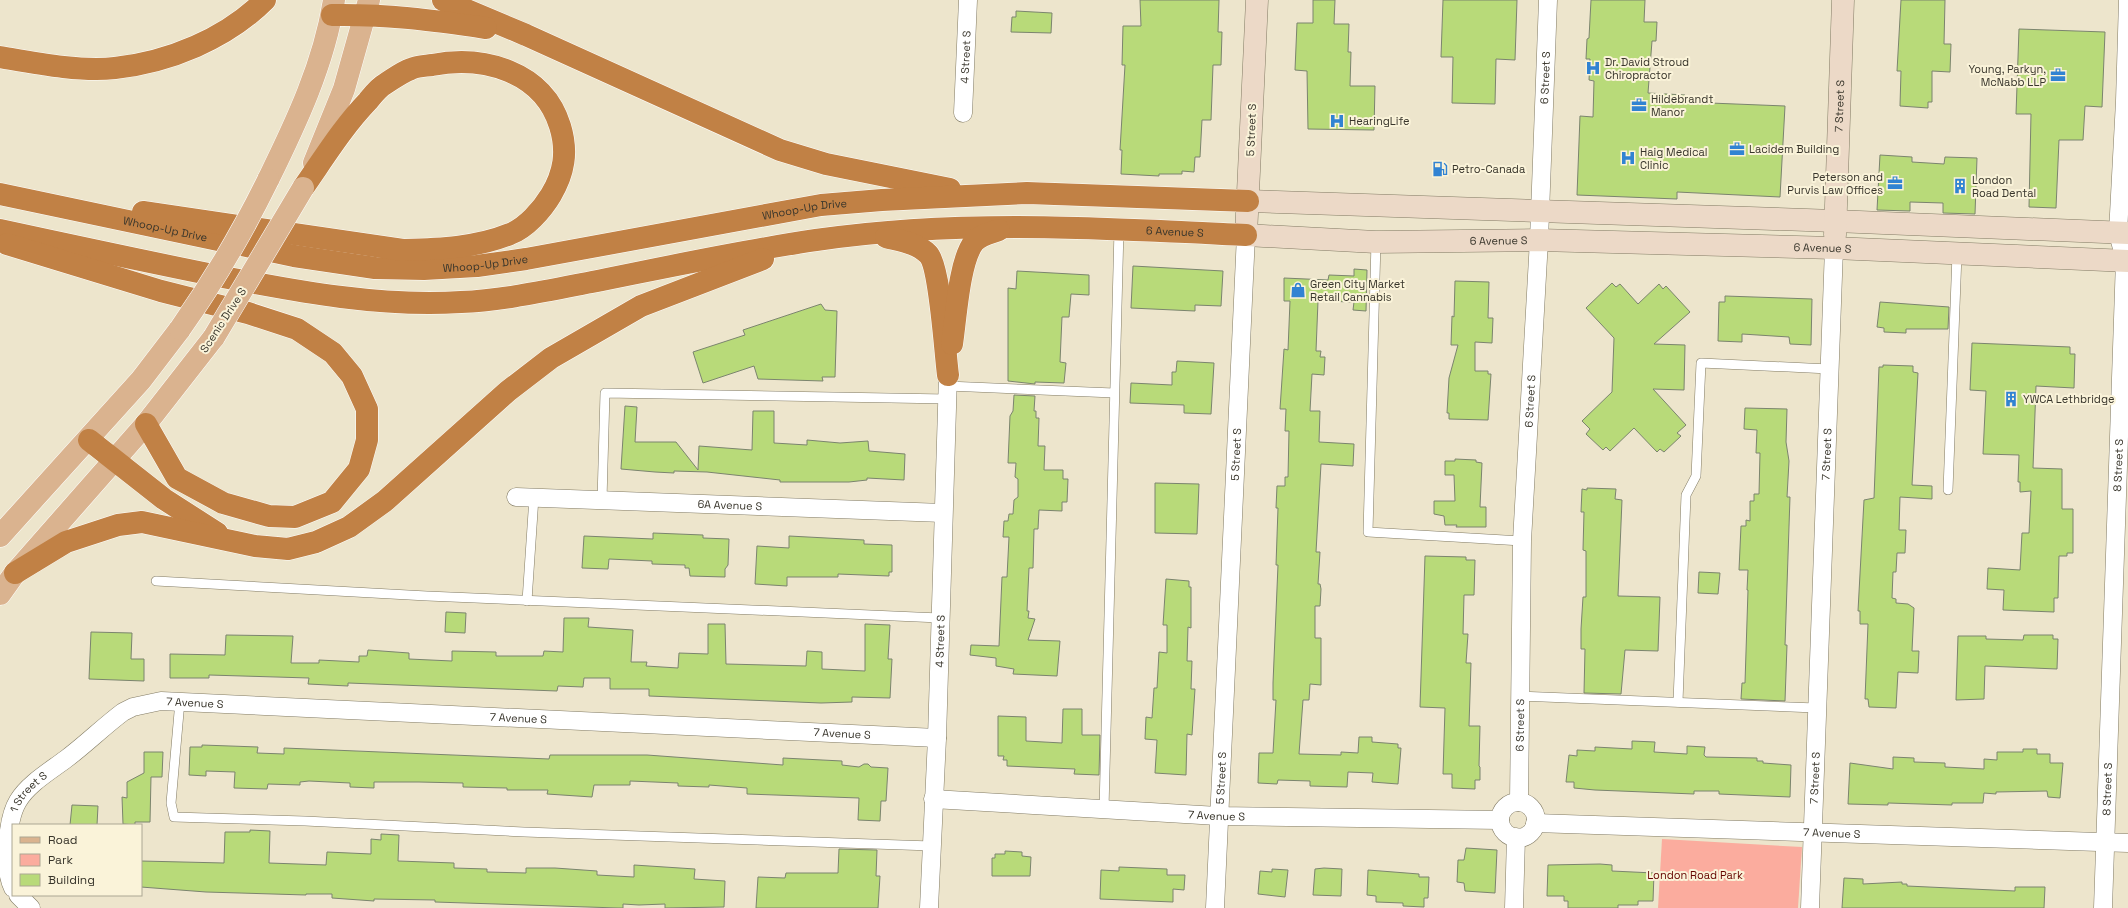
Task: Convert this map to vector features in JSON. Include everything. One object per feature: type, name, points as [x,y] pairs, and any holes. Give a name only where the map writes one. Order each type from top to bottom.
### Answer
[{"type":"highway","points":[[0,57],[61,67],[114,68],[161,58],[198,46],[236,23],[265,0]]},
{"type":"highway","points":[[443,0],[526,35],[780,150],[826,164],[916,181],[973,194],[1027,193],[1248,201]]},
{"type":"highway","points":[[333,7],[367,7],[416,17],[526,35]]},
{"type":"highway","points":[[0,193],[220,222],[350,244],[403,250],[446,248],[480,243],[511,234],[534,217],[547,202],[560,180],[564,160],[563,136],[555,110],[534,86],[510,71],[479,62],[451,61],[411,69],[383,85],[350,120],[303,188]]},
{"type":"highway","name":"Whoop-Up Drive","points":[[0,193],[294,256],[375,268],[424,269],[477,266],[526,259],[821,205],[973,194]]},
{"type":"highway","points":[[948,387],[958,297],[968,252],[975,240],[986,234],[1011,226]]},
{"type":"highway","name":"6 Avenue S","points":[[869,234],[934,228],[1011,226],[1246,235]]},
{"type":"highway","points":[[0,230],[278,288],[338,298],[396,302],[460,302],[514,297],[812,240],[869,234],[910,242],[929,255],[936,271],[939,290],[948,387]]},
{"type":"highway","points":[[15,573],[66,542],[118,525],[142,522],[171,527],[230,542],[288,549],[316,542],[349,527],[385,501],[508,391],[557,354],[641,306],[812,240]]},
{"type":"highway","points":[[0,242],[161,291],[248,313],[297,329],[333,353],[352,376],[367,408],[367,440],[359,469],[332,502],[294,517],[269,516],[223,503],[177,478],[146,424]]},
{"type":"highway","points":[[89,440],[164,499],[230,542]]},
{"type":"main road","name":"5 Street S","points":[[1246,235],[1257,0]]},
{"type":"main road","name":"7 Street S","points":[[1834,248],[1843,0]]},
{"type":"main road","points":[[0,536],[89,440],[141,380],[180,329],[211,283],[251,215],[295,124],[314,75],[333,7]]},
{"type":"main road","name":"Scenic Drive S","points":[[0,594],[15,573],[146,424],[214,337],[303,188],[344,89],[367,7]]},
{"type":"main road","points":[[1248,201],[1539,212],[1835,220],[2123,233]]},
{"type":"main road","name":"6 Avenue S","points":[[1246,235],[1376,242],[1539,240],[1834,248],[2126,261]]},
{"type":"street","name":"4 Street S","points":[[963,113],[968,0]]},
{"type":"street","name":"6 Street S","points":[[1519,802],[1522,541],[1539,240],[1548,0]]},
{"type":"street","name":"8 Street S","points":[[2103,908],[2124,397],[2126,261],[2123,233],[2128,0]]},
{"type":"street","name":"5 Street S","points":[[1215,908],[1218,816],[1246,235]]},
{"type":"street","name":"7 Street S","points":[[1810,908],[1828,369],[1834,248]]},
{"type":"street","name":"4 Street S","points":[[929,908],[937,738],[948,387]]},
{"type":"street","name":"6A Avenue S","points":[[525,497],[943,513]]},
{"type":"street","name":"7 Avenue S","points":[[106,724],[133,707],[161,701],[180,701],[937,738]]},
{"type":"street","name":"1 Street S","points":[[12,885],[9,877],[8,860],[11,823],[14,809],[18,800],[34,783],[106,724]]},
{"type":"street","name":"7 Avenue S","points":[[933,799],[1218,816],[1500,820]]},
{"type":"street","points":[[1519,802],[1530,807],[1535,817],[1535,823],[1530,833],[1516,838],[1503,831],[1500,820],[1501,814],[1508,805],[1519,802]]},
{"type":"street","name":"7 Avenue S","points":[[1535,823],[2106,842],[2128,844]]},
{"type":"street","points":[[1514,908],[1516,838]]},
{"type":"street","points":[[19,896],[31,908]]},
{"type":"lane","points":[[1104,809],[1119,229]]},
{"type":"lane","points":[[1376,242],[1368,532],[1522,541]]},
{"type":"lane","points":[[1948,490],[1957,254]]},
{"type":"lane","points":[[1678,702],[1686,495],[1696,476],[1701,363],[1828,369]]},
{"type":"lane","points":[[602,500],[605,393],[948,387],[1114,394]]},
{"type":"lane","points":[[525,497],[527,600]]},
{"type":"lane","points":[[156,581],[527,600],[940,618]]},
{"type":"lane","points":[[1520,696],[1816,708]]},
{"type":"lane","points":[[180,701],[171,803],[174,817],[305,821],[524,832],[932,846]]},
{"type":"green space","name":"London Road Park","points":[[1662,839],[1802,847],[1798,908],[1658,908]]},
{"type":"building","points":[[1140,0],[1219,0],[1218,32],[1222,32],[1221,65],[1213,65],[1211,120],[1202,120],[1200,157],[1195,157],[1194,172],[1182,171],[1182,174],[1159,174],[1159,176],[1121,174],[1122,150],[1120,150],[1125,65],[1122,65],[1123,26],[1141,26]]},
{"type":"building","points":[[1313,0],[1335,0],[1334,24],[1349,24],[1348,52],[1351,52],[1350,86],[1375,86],[1374,130],[1308,129],[1307,71],[1295,70],[1297,23],[1313,23]]},
{"type":"building","points":[[1443,0],[1517,0],[1515,60],[1496,59],[1495,104],[1452,103],[1453,57],[1441,57]]},
{"type":"building","points":[[1591,0],[1645,0],[1644,22],[1657,22],[1656,41],[1652,41],[1648,93],[1685,95],[1685,102],[1785,106],[1780,197],[1677,192],[1677,199],[1577,195],[1580,116],[1593,117],[1594,81],[1589,80],[1590,59],[1586,59],[1587,39],[1589,38]]},
{"type":"building","points":[[1901,0],[1945,0],[1944,44],[1951,44],[1950,72],[1932,71],[1932,102],[1928,102],[1928,108],[1900,106],[1901,71],[1897,71]]},
{"type":"building","points":[[1016,11],[1052,13],[1051,33],[1011,32],[1012,17],[1016,17]]},
{"type":"building","name":"Young, Parkyn, McNabb LLP","points":[[2019,29],[2105,32],[2102,107],[2085,106],[2083,140],[2059,140],[2056,208],[2029,207],[2031,114],[2016,114]]},
{"type":"building","points":[[1880,155],[1912,157],[1912,162],[1944,164],[1945,157],[1977,158],[1975,214],[1943,213],[1943,203],[1910,202],[1910,211],[1877,210]]},
{"type":"building","points":[[1133,266],[1223,271],[1221,306],[1195,305],[1195,311],[1131,308]]},
{"type":"building","points":[[1354,269],[1367,270],[1366,311],[1353,310],[1354,302],[1318,301],[1316,351],[1321,351],[1320,357],[1325,357],[1324,375],[1312,374],[1310,411],[1320,411],[1319,442],[1354,444],[1353,466],[1321,464],[1316,552],[1320,552],[1318,584],[1320,584],[1321,589],[1320,606],[1315,606],[1315,638],[1321,638],[1321,685],[1310,684],[1309,700],[1303,700],[1299,754],[1341,755],[1341,752],[1358,753],[1359,737],[1372,737],[1372,742],[1398,744],[1398,748],[1401,748],[1398,784],[1372,782],[1373,773],[1348,772],[1347,787],[1310,786],[1310,781],[1278,780],[1277,784],[1258,783],[1259,753],[1273,753],[1276,700],[1273,700],[1273,683],[1278,565],[1276,565],[1278,508],[1276,508],[1277,486],[1285,486],[1285,477],[1288,477],[1289,431],[1285,431],[1286,409],[1280,409],[1284,349],[1288,350],[1290,301],[1284,301],[1284,278],[1328,280],[1329,275],[1354,276]]},
{"type":"building","points":[[1017,271],[1089,275],[1089,295],[1071,294],[1069,317],[1062,317],[1060,362],[1066,363],[1064,383],[1035,382],[1035,384],[1008,381],[1008,288],[1016,289]]},
{"type":"building","points":[[1455,281],[1489,282],[1488,318],[1493,318],[1492,343],[1475,342],[1475,371],[1488,371],[1488,374],[1491,374],[1488,420],[1449,419],[1449,413],[1447,413],[1449,378],[1458,345],[1451,345],[1452,316],[1454,317]]},
{"type":"building","points":[[1612,283],[1616,287],[1620,284],[1638,304],[1659,284],[1663,289],[1666,286],[1690,312],[1654,344],[1685,345],[1684,390],[1653,389],[1686,425],[1677,433],[1681,436],[1664,452],[1660,449],[1657,452],[1634,428],[1610,451],[1606,447],[1603,450],[1586,434],[1590,429],[1582,421],[1612,392],[1614,338],[1586,308]]},
{"type":"building","points":[[1725,296],[1812,299],[1811,345],[1790,344],[1789,337],[1742,334],[1742,342],[1718,341],[1719,302],[1725,302]]},
{"type":"building","points":[[1880,302],[1949,307],[1948,329],[1906,329],[1906,333],[1884,332],[1884,328],[1877,327]]},
{"type":"building","points":[[821,304],[825,310],[837,311],[835,377],[822,377],[823,381],[758,379],[754,366],[703,383],[693,352],[745,335],[743,330]]},
{"type":"building","points":[[1972,343],[2070,347],[2070,354],[2075,354],[2074,388],[2036,386],[2033,468],[2062,469],[2062,509],[2073,509],[2073,553],[2067,553],[2067,556],[2059,556],[2058,598],[2054,598],[2054,612],[2003,610],[2004,590],[1987,589],[1988,568],[2020,570],[2022,533],[2029,533],[2031,491],[2020,492],[2020,482],[2018,482],[2019,455],[1983,454],[1986,391],[1970,390]]},
{"type":"building","points":[[1177,361],[1214,363],[1211,414],[1184,413],[1184,405],[1130,403],[1131,383],[1172,385],[1172,372],[1176,372]]},
{"type":"building","points":[[1883,365],[1913,366],[1913,372],[1918,373],[1912,485],[1932,486],[1932,499],[1900,497],[1899,530],[1906,530],[1905,553],[1897,553],[1896,572],[1893,572],[1892,598],[1896,599],[1896,603],[1908,604],[1914,608],[1912,651],[1919,651],[1918,673],[1898,672],[1896,708],[1869,707],[1868,699],[1865,699],[1868,624],[1860,624],[1860,611],[1858,611],[1864,500],[1874,498],[1879,367],[1883,367]]},
{"type":"building","points":[[1014,395],[1035,396],[1034,411],[1036,411],[1036,418],[1039,418],[1038,446],[1045,446],[1044,470],[1063,470],[1063,479],[1068,479],[1067,502],[1062,502],[1062,511],[1039,510],[1038,529],[1034,529],[1033,568],[1029,568],[1027,611],[1029,611],[1028,618],[1035,619],[1028,640],[1060,641],[1057,676],[1013,674],[1014,669],[996,666],[996,658],[970,655],[971,645],[999,646],[1002,577],[1007,577],[1009,537],[1003,537],[1004,521],[1008,521],[1009,514],[1013,514],[1014,500],[1018,497],[1018,479],[1015,477],[1016,463],[1008,463],[1010,416],[1013,411]]},
{"type":"building","points":[[625,406],[637,407],[635,442],[676,442],[698,470],[699,446],[752,450],[753,411],[774,411],[774,443],[807,445],[807,440],[840,443],[868,441],[869,451],[905,454],[904,480],[867,478],[867,480],[849,482],[780,482],[780,480],[707,472],[674,471],[674,473],[621,469]]},
{"type":"building","points":[[1745,408],[1787,409],[1786,442],[1789,461],[1787,497],[1790,497],[1785,645],[1787,645],[1785,701],[1741,699],[1742,683],[1745,683],[1748,570],[1739,570],[1741,526],[1746,526],[1746,520],[1750,521],[1750,501],[1754,501],[1754,494],[1759,494],[1760,453],[1756,453],[1757,430],[1744,429]]},
{"type":"building","points":[[1455,459],[1476,460],[1476,462],[1482,463],[1480,507],[1486,507],[1486,527],[1456,527],[1457,525],[1445,525],[1444,516],[1434,514],[1434,501],[1455,501],[1454,475],[1445,475],[1445,461],[1455,461]]},
{"type":"building","points":[[1155,483],[1199,484],[1197,534],[1155,533]]},
{"type":"building","points":[[1587,488],[1616,489],[1615,499],[1622,500],[1618,596],[1660,597],[1658,651],[1625,650],[1621,694],[1584,693],[1585,649],[1581,649],[1581,629],[1583,597],[1586,597],[1586,551],[1583,550],[1584,512],[1581,512],[1582,489],[1587,490]]},
{"type":"building","points":[[653,533],[703,535],[703,538],[729,539],[728,565],[725,569],[725,577],[690,576],[689,568],[685,568],[685,565],[652,564],[652,561],[609,559],[608,569],[582,568],[584,536],[653,539]]},
{"type":"building","points":[[789,536],[864,540],[864,544],[892,545],[892,572],[889,572],[889,576],[838,574],[838,577],[787,577],[787,586],[755,584],[757,546],[789,548]]},
{"type":"building","points":[[1425,556],[1466,557],[1466,560],[1475,560],[1474,595],[1464,595],[1463,634],[1468,634],[1466,663],[1471,663],[1469,726],[1480,726],[1480,780],[1475,780],[1475,789],[1452,788],[1452,774],[1443,774],[1445,708],[1420,707]]},
{"type":"building","points":[[1699,572],[1720,573],[1718,594],[1698,593]]},
{"type":"building","points":[[1166,579],[1189,581],[1189,587],[1191,587],[1191,628],[1188,627],[1187,661],[1192,661],[1191,689],[1195,689],[1192,735],[1187,734],[1186,775],[1155,773],[1157,740],[1145,739],[1146,717],[1152,718],[1154,688],[1157,688],[1159,652],[1167,653],[1167,625],[1163,625]]},
{"type":"building","points":[[446,612],[466,613],[465,633],[445,632]]},
{"type":"building","points":[[564,618],[589,618],[588,627],[633,630],[631,662],[647,662],[646,666],[678,668],[679,653],[708,654],[708,624],[725,624],[726,664],[806,666],[807,651],[822,652],[822,669],[865,671],[865,624],[890,625],[888,659],[892,659],[890,698],[852,697],[852,702],[821,703],[649,696],[649,689],[610,689],[610,678],[584,678],[583,687],[558,686],[557,691],[348,683],[348,686],[308,684],[309,678],[209,675],[209,678],[170,678],[170,654],[225,655],[226,635],[293,636],[291,663],[319,663],[319,660],[359,662],[359,656],[367,656],[368,650],[409,653],[409,659],[452,661],[452,651],[496,652],[496,656],[543,656],[544,651],[563,652]]},
{"type":"building","points":[[91,632],[132,633],[131,659],[144,659],[144,681],[89,679]]},
{"type":"building","points":[[2024,635],[2053,635],[2053,639],[2058,639],[2057,669],[1985,666],[1984,699],[1956,700],[1958,636],[1986,636],[1986,639],[2023,640]]},
{"type":"building","points":[[1063,709],[1082,709],[1082,735],[1100,735],[1099,775],[1074,774],[1075,769],[1007,766],[1007,760],[1003,760],[1004,756],[998,756],[998,716],[1026,717],[1026,741],[1062,743]]},
{"type":"building","points":[[1632,741],[1655,742],[1654,752],[1687,754],[1687,746],[1705,747],[1704,755],[1706,757],[1757,758],[1757,761],[1763,761],[1763,763],[1791,765],[1790,797],[1719,794],[1719,791],[1694,791],[1694,794],[1595,790],[1574,788],[1574,782],[1566,782],[1569,755],[1577,756],[1577,750],[1595,751],[1595,747],[1632,749]]},
{"type":"building","points":[[202,745],[258,747],[257,753],[284,754],[284,748],[549,759],[550,755],[647,755],[783,765],[783,758],[842,761],[842,765],[859,767],[864,764],[868,764],[871,767],[888,768],[886,801],[881,801],[880,821],[858,820],[859,798],[747,794],[747,788],[709,785],[709,787],[678,786],[678,783],[630,781],[630,785],[594,785],[592,797],[547,794],[548,790],[507,790],[507,788],[463,787],[463,783],[374,782],[374,788],[350,787],[350,783],[309,781],[300,782],[300,785],[268,784],[267,789],[234,788],[235,772],[206,771],[206,776],[189,775],[190,747],[202,747]]},
{"type":"building","points":[[2023,749],[2037,749],[2037,754],[2050,754],[2050,763],[2063,763],[2060,798],[2048,797],[2047,791],[1996,792],[1996,794],[1984,793],[1983,803],[1952,803],[1952,805],[1888,803],[1888,805],[1848,804],[1850,763],[1893,769],[1893,757],[1914,758],[1914,762],[1945,763],[1945,767],[1984,769],[1984,759],[1997,760],[1997,752],[2023,752]]},
{"type":"building","points":[[144,752],[163,752],[162,777],[151,777],[150,822],[123,824],[122,797],[127,798],[127,782],[144,773]]},
{"type":"building","points":[[72,805],[98,806],[97,824],[70,824]]},
{"type":"building","points":[[250,830],[270,831],[269,863],[326,865],[327,852],[371,854],[371,839],[381,840],[381,834],[399,835],[398,861],[454,863],[454,868],[487,869],[487,872],[526,873],[526,868],[555,868],[597,871],[597,875],[634,877],[634,865],[695,869],[694,879],[725,881],[724,907],[665,908],[665,904],[623,904],[623,908],[618,908],[435,902],[435,900],[374,899],[374,901],[332,898],[332,894],[306,895],[206,892],[142,887],[142,861],[224,863],[225,832],[250,832]]},
{"type":"building","points":[[1466,848],[1497,850],[1495,893],[1465,891],[1464,883],[1457,882],[1458,860],[1464,860]]},
{"type":"building","points":[[839,849],[877,850],[876,876],[880,876],[878,908],[756,908],[758,877],[785,878],[786,873],[838,873]]},
{"type":"building","points":[[1005,851],[1022,852],[1022,856],[1031,857],[1030,876],[992,876],[992,858],[995,858],[995,854],[1005,854]]},
{"type":"building","points":[[1548,865],[1612,865],[1612,871],[1654,873],[1653,901],[1638,901],[1638,905],[1618,905],[1618,908],[1568,908],[1568,901],[1564,901],[1564,896],[1547,896]]},
{"type":"building","points":[[1119,867],[1167,869],[1167,875],[1185,875],[1184,890],[1173,889],[1173,902],[1100,899],[1101,870],[1119,871]]},
{"type":"building","points":[[1272,869],[1288,870],[1285,897],[1258,894],[1260,871],[1272,872]]},
{"type":"building","points":[[1315,869],[1342,869],[1341,896],[1313,895]]},
{"type":"building","points":[[1368,870],[1419,874],[1419,877],[1429,877],[1428,898],[1424,898],[1424,907],[1403,906],[1403,903],[1376,902],[1376,896],[1367,895]]},
{"type":"building","points":[[1844,878],[1863,879],[1863,884],[1902,882],[1902,884],[1907,884],[1907,886],[2015,891],[2015,887],[2045,887],[2044,908],[1842,908]]},
{"type":"place","name":"Dr. David Stroud Chiropractor","points":[[1593,68]]},
{"type":"place","name":"Young, Parkyn, McNabb LLP","points":[[2058,75]]},
{"type":"place","name":"Hildebrandt Manor","points":[[1639,105]]},
{"type":"place","name":"HearingLife","points":[[1337,121]]},
{"type":"place","name":"Lacidem Building","points":[[1737,149]]},
{"type":"place","name":"Haig Medical Clinic","points":[[1628,158]]},
{"type":"place","name":"Petro-Canada","points":[[1440,169]]},
{"type":"place","name":"Peterson and Purvis Law Offices","points":[[1895,183]]},
{"type":"place","name":"London Road Dental","points":[[1960,186]]},
{"type":"place","name":"Green City Market Retail Cannabis","points":[[1298,290]]},
{"type":"place","name":"YWCA Lethbridge","points":[[2011,399]]}]
